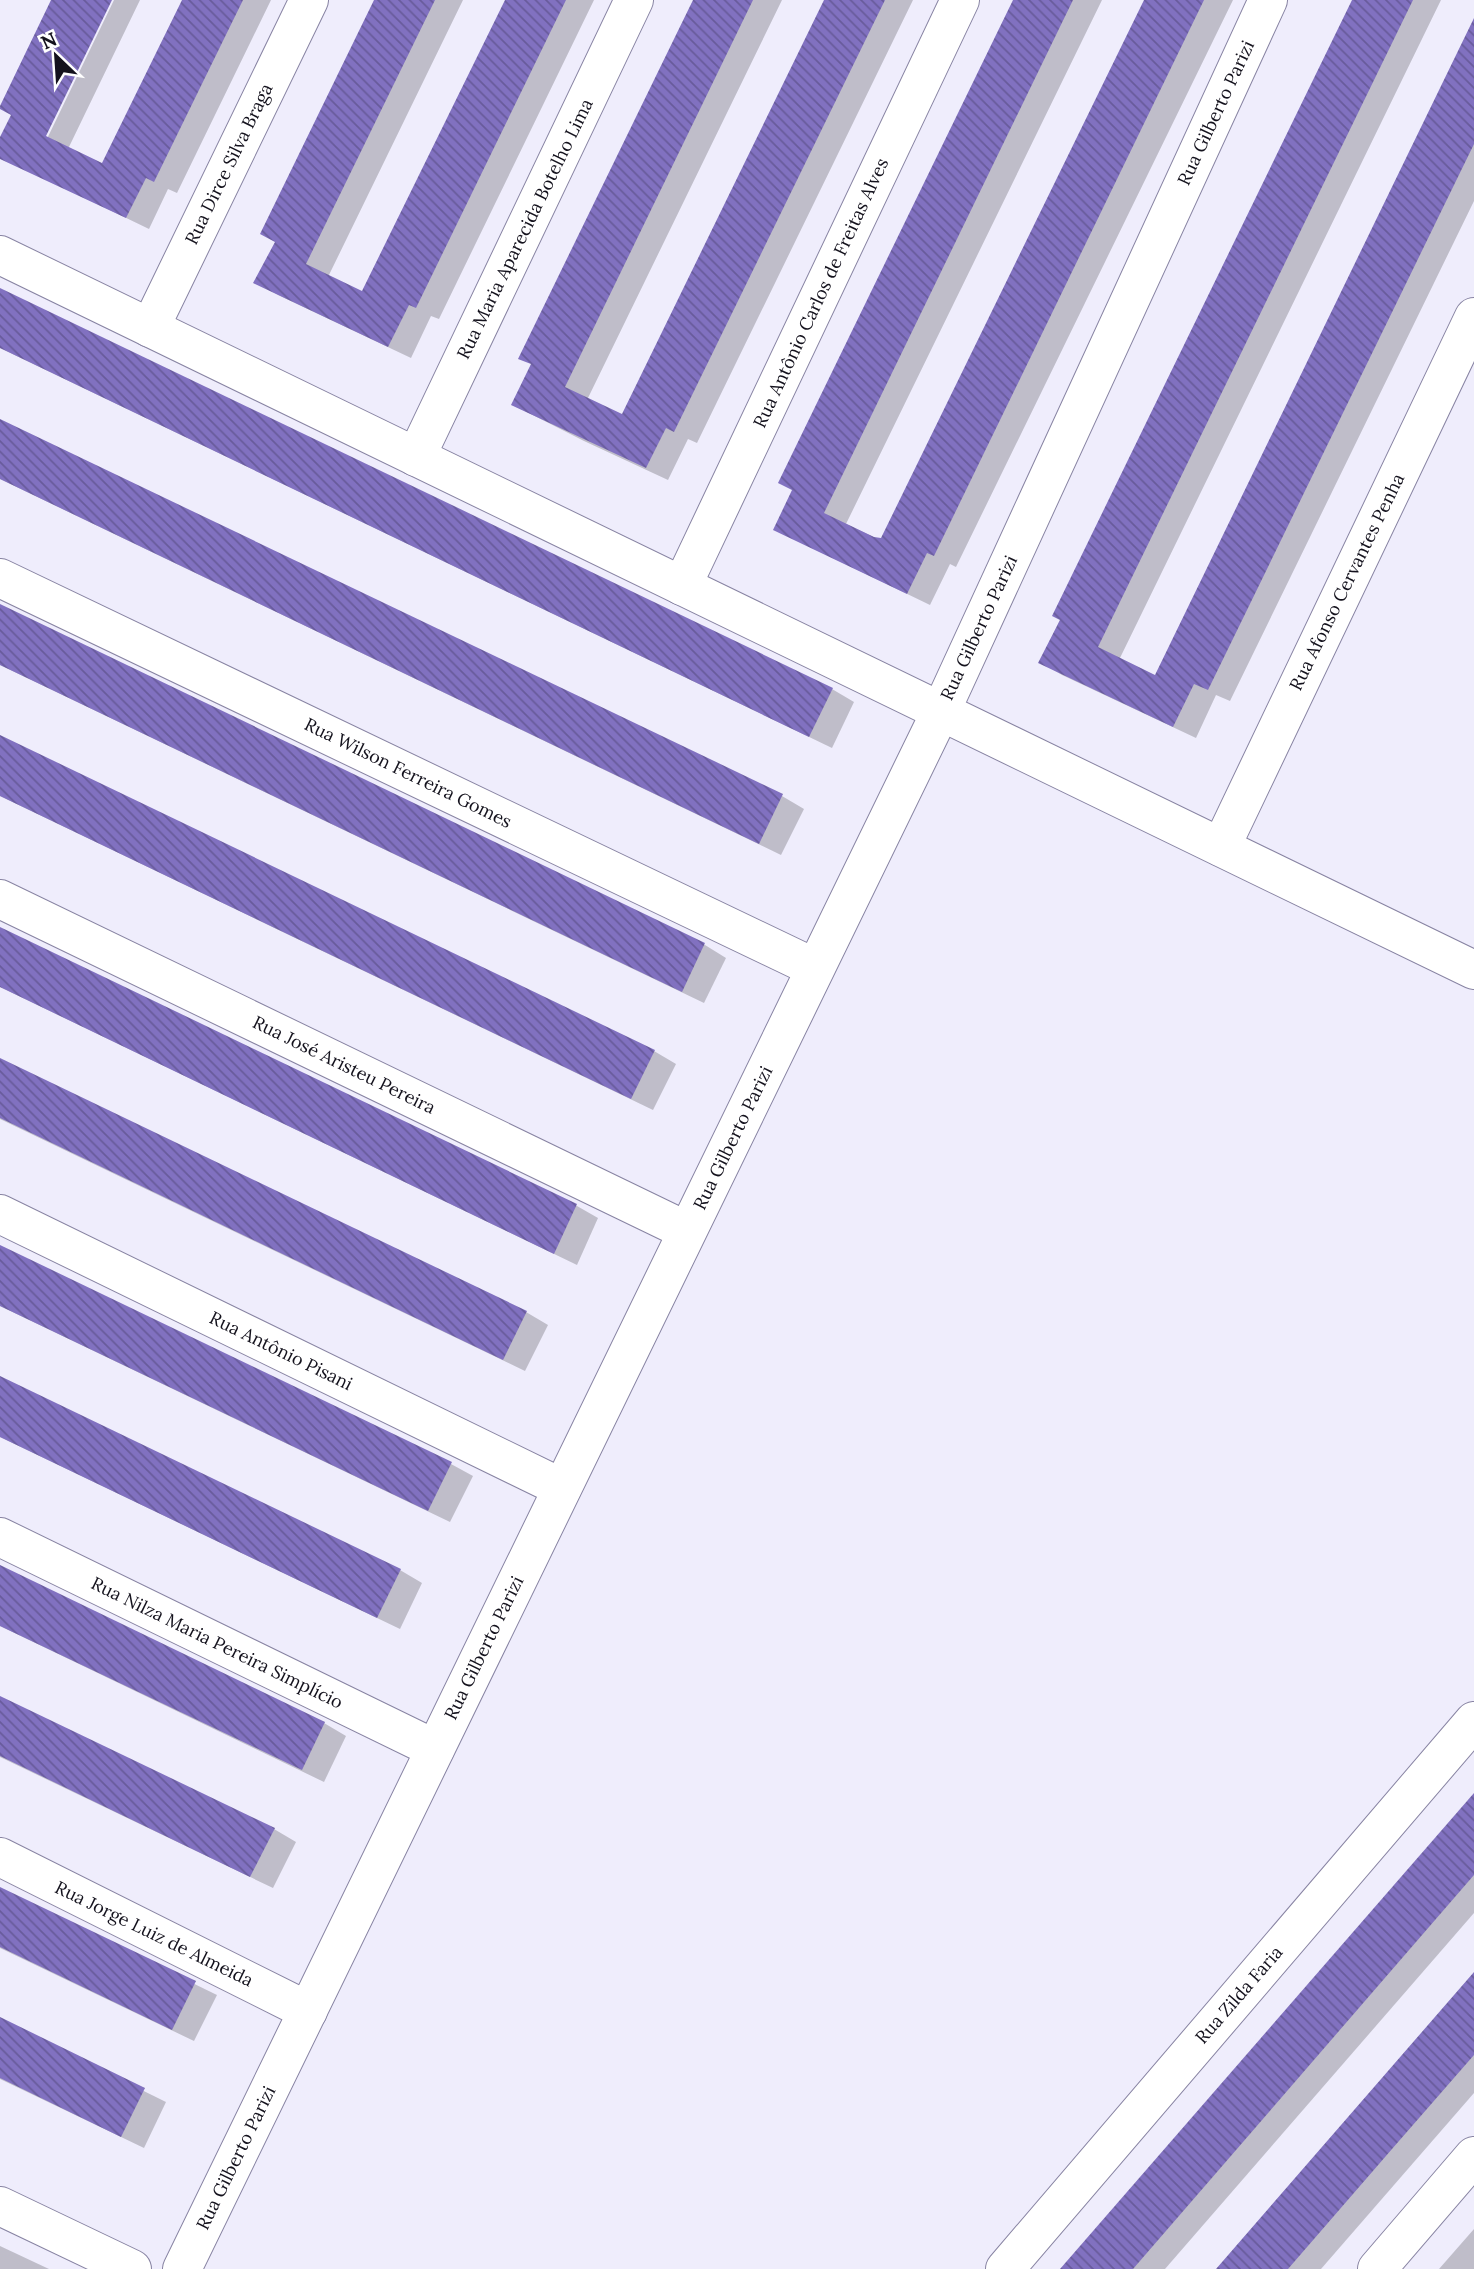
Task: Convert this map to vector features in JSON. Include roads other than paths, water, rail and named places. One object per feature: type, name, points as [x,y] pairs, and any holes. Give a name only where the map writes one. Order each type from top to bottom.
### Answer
[{"type":"street","name":"Rua Dirce Silva Braga","points":[[150,328],[309,0]]},
{"type":"street","name":"Rua Maria Aparecida Botelho Lima","points":[[416,457],[634,0]]},
{"type":"street","name":"Rua Antônio Carlos de Freitas Alves","points":[[682,586],[960,0]]},
{"type":"street","name":"Rua Gilberto Parizi","points":[[182,2269],[941,711],[1268,0]]},
{"type":"street","points":[[0,255],[1474,970]]},
{"type":"street","name":"Rua Afonso Cervantes Penha","points":[[1221,847],[1474,317]]},
{"type":"street","name":"Rua Wilson Ferreira Gomes","points":[[0,578],[815,968]]},
{"type":"street","name":"Rua José Aristeu Pereira","points":[[0,899],[687,1231]]},
{"type":"street","name":"Rua Antônio Pisani","points":[[0,1214],[562,1488]]},
{"type":"street","name":"Rua Nilza Maria Pereira Simplício","points":[[0,1537],[435,1749]]},
{"type":"street","name":"Rua Zilda Faria","points":[[1005,2269],[1474,1721]]},
{"type":"street","name":"Rua Jorge Luiz de Almeida","points":[[0,1857],[308,2011]]},
{"type":"street","points":[[1377,2269],[1474,2155]]},
{"type":"street","points":[[0,2206],[132,2269]]}]
